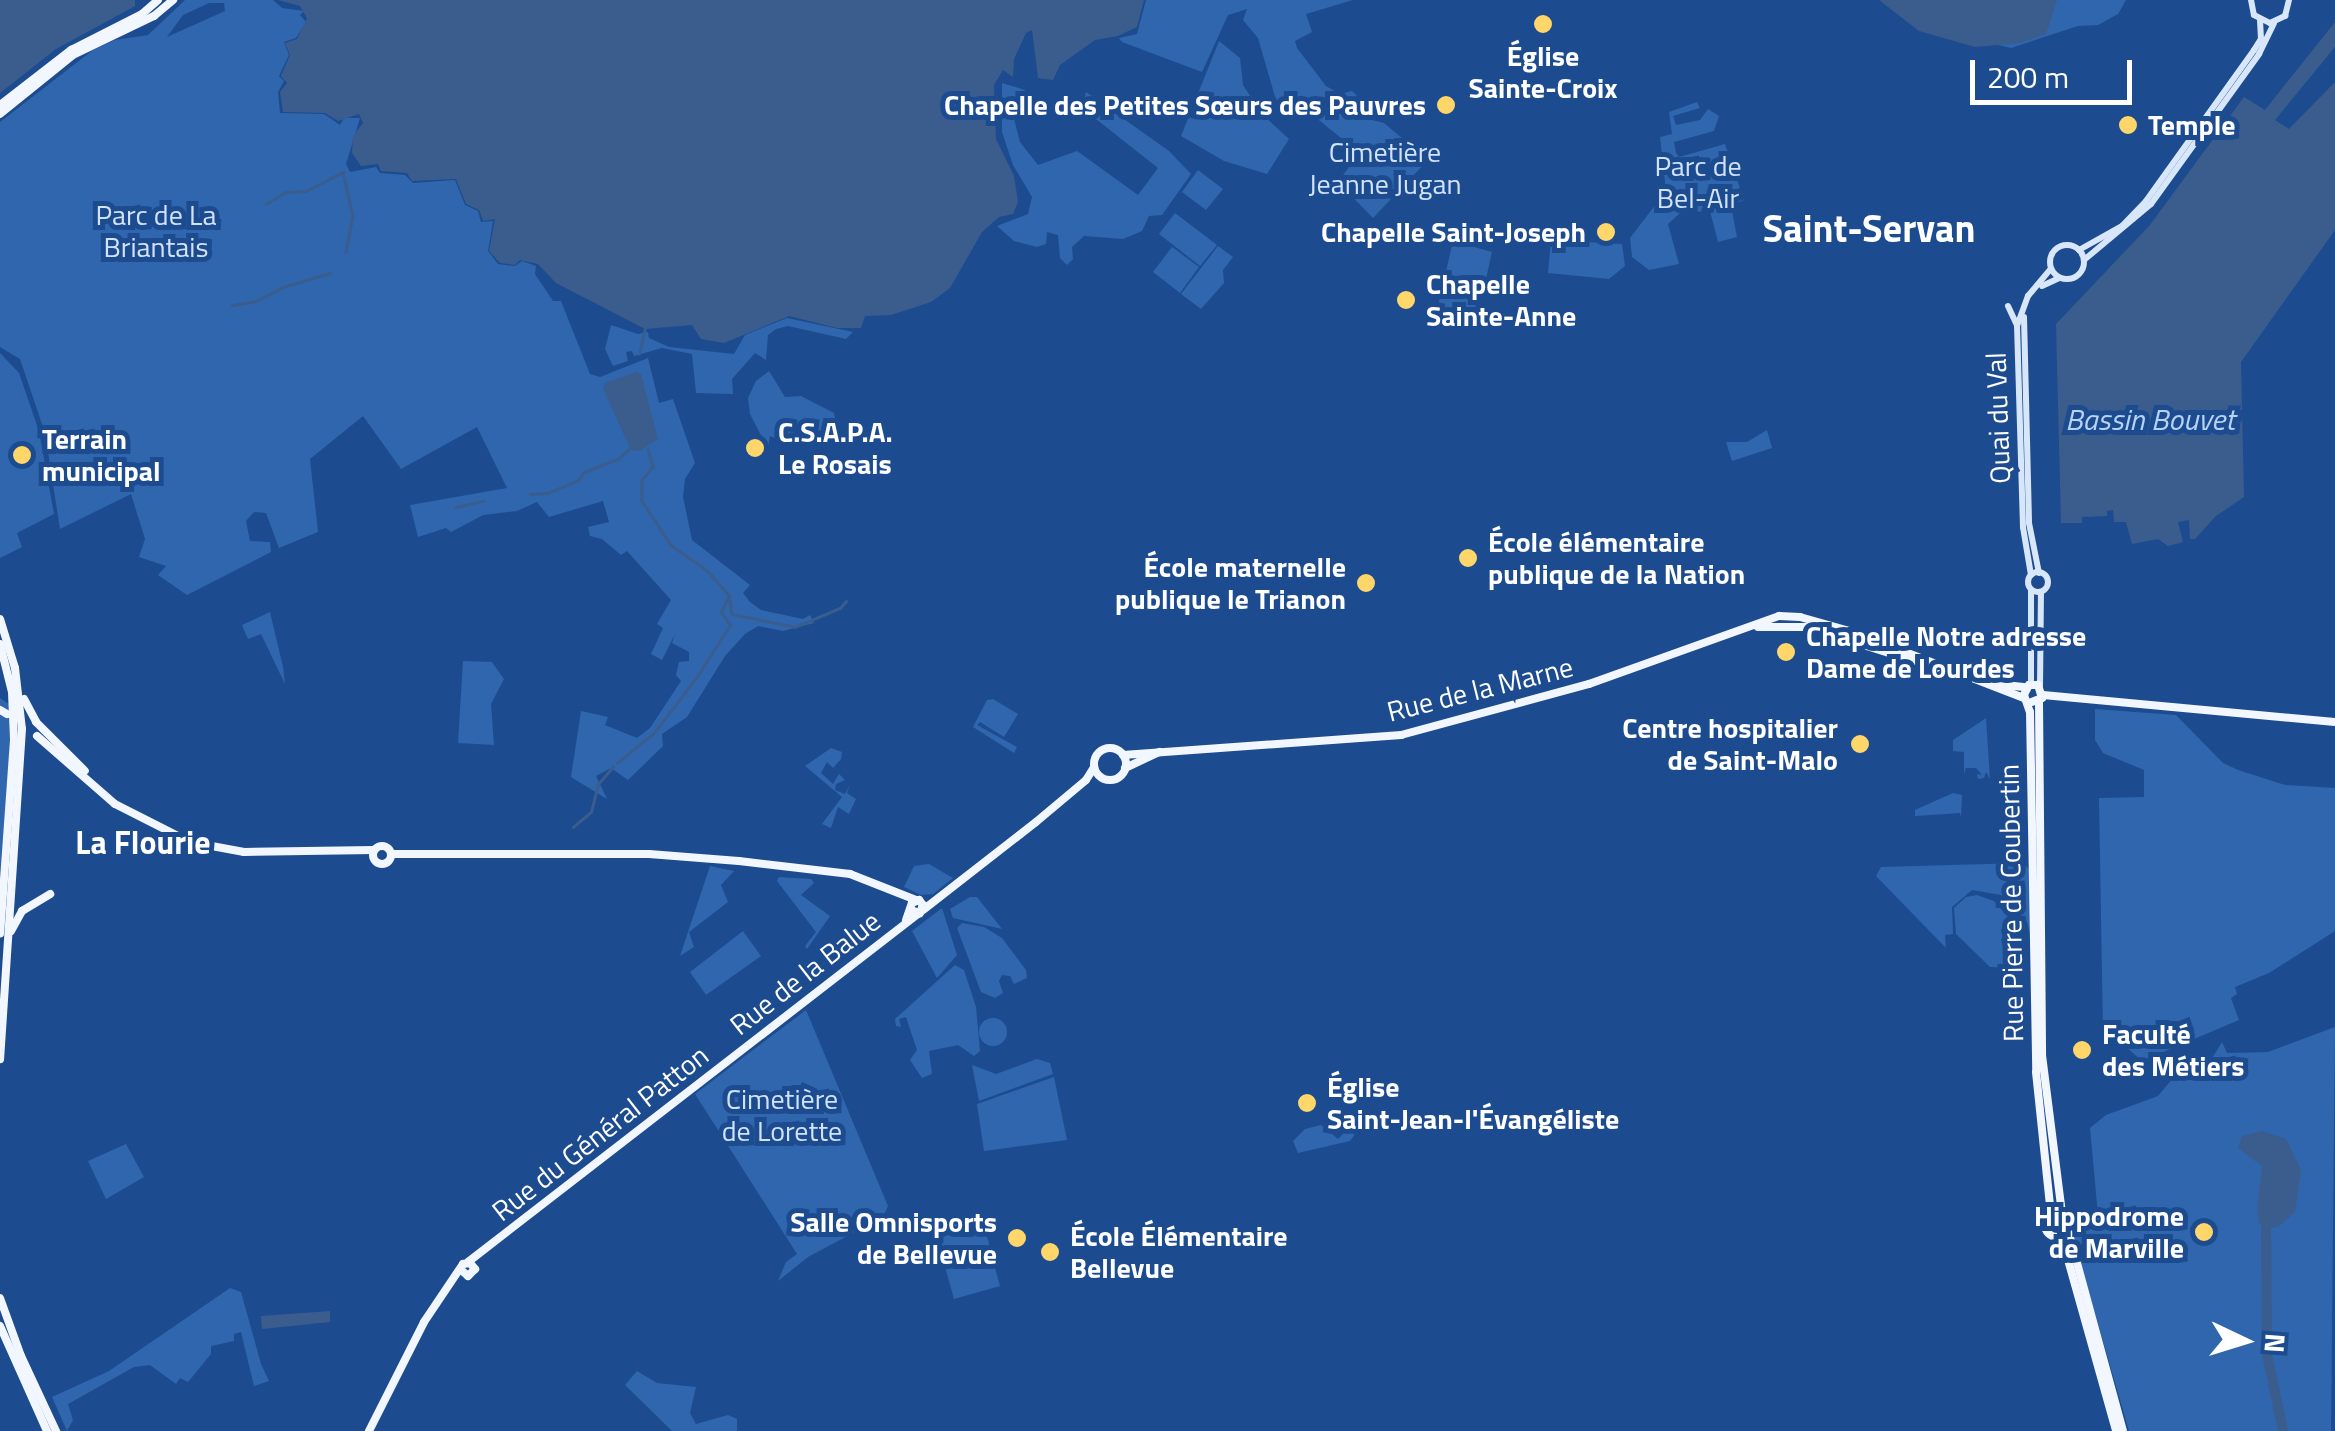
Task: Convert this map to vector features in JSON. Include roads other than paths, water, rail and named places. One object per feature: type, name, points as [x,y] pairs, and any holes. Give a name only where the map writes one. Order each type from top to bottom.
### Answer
[{"type":"main road","points":[[0,105],[71,50],[142,14],[158,0]]},
{"type":"main road","points":[[0,114],[74,56],[154,16],[173,0]]},
{"type":"main road","points":[[2079,250],[2122,226],[2146,202],[2256,46],[2262,32],[2260,21],[2251,10],[2251,0]]},
{"type":"main road","points":[[2084,260],[2079,250],[2067,244],[2057,248],[2050,258],[2051,270],[2059,278],[2077,277],[2084,260],[2152,204],[2258,54],[2274,23],[2287,13],[2289,0]]},
{"type":"main road","points":[[2260,21],[2274,23]]},
{"type":"main road","name":"Quai du Val","points":[[2035,574],[2024,527],[2017,326],[2028,296],[2051,270]]},
{"type":"main road","name":"Quai du Val","points":[[2035,574],[2029,523],[2022,329],[2031,298],[2045,284],[2059,278]]},
{"type":"main road","points":[[2008,306],[2017,326]]},
{"type":"main road","points":[[1995,684],[2026,701],[2036,691],[2041,592],[2048,582],[2035,574],[2031,590],[2036,691]]},
{"type":"main road","points":[[2031,590],[2041,592]]},
{"type":"main road","points":[[0,620],[29,714],[77,762],[95,788]]},
{"type":"main road","name":"Rue de la Marne","points":[[1122,755],[1401,736],[1590,684],[1779,620],[1855,637],[1995,684]]},
{"type":"main road","points":[[0,644],[14,715],[0,1060]]},
{"type":"main road","points":[[4,933],[22,729],[18,679]]},
{"type":"main road","points":[[1995,684],[2335,722]]},
{"type":"main road","name":"Rue Pierre de Coubertin","points":[[2036,691],[2026,701],[2042,1101]]},
{"type":"main road","name":"Rue Pierre de Coubertin","points":[[2036,691],[2042,1101]]},
{"type":"main road","points":[[37,736],[95,788],[142,822],[190,842],[244,852],[374,854],[385,846],[392,854]]},
{"type":"main road","points":[[1114,749],[1122,755],[1125,768],[1116,779],[1101,777],[1094,767],[1102,750],[1114,749]]},
{"type":"main road","name":"Rue de la Marne","points":[[1125,768],[1159,752]]},
{"type":"main road","name":"Rue de la Balue","points":[[734,1057],[904,924],[917,907],[955,885],[1086,780],[1094,767]]},
{"type":"main road","name":"Rue de la Balue","points":[[1086,780],[1101,777]]},
{"type":"main road","points":[[374,854],[382,864],[392,854],[663,855],[840,872],[903,896],[917,907]]},
{"type":"main road","points":[[4,933],[22,912],[50,894]]},
{"type":"main road","name":"Rue du Général Patton","points":[[373,1431],[419,1330],[468,1269],[734,1057]]},
{"type":"main road","points":[[2042,1101],[2062,1214],[2069,1222],[2120,1431]]},
{"type":"main road","points":[[2042,1101],[2051,1214],[2045,1226],[2065,1249],[2120,1431]]},
{"type":"main road","points":[[2051,1214],[2062,1214]]},
{"type":"main road","points":[[2057,1237],[2068,1230]]},
{"type":"main road","points":[[0,1298],[20,1356],[56,1431]]},
{"type":"main road","points":[[0,1326],[47,1431]]},
{"type":"water","points":[[0,0],[135,0],[135,6],[56,49],[0,93]]},
{"type":"water","points":[[278,0],[1144,0],[1137,27],[1095,40],[1060,65],[1053,80],[1038,78],[1032,30],[1026,33],[1014,59],[1013,77],[1003,70],[994,85],[996,139],[1014,176],[1018,202],[1013,214],[999,217],[982,232],[950,288],[931,302],[891,315],[865,316],[861,328],[837,328],[789,316],[724,343],[701,339],[692,325],[645,329],[556,283],[538,264],[520,260],[515,265],[500,263],[489,251],[495,219],[483,221],[479,210],[466,204],[456,179],[412,181],[407,173],[381,171],[378,164],[361,166],[352,153],[353,136],[363,123],[359,114],[338,121],[325,113],[283,112],[280,92],[287,83],[281,76],[290,55],[285,43],[297,39],[307,18],[300,6]]},
{"type":"water","points":[[1879,0],[2057,0],[2046,34],[2020,43],[1975,47],[1919,31]]},
{"type":"water","name":"Bassin Bouvet","points":[[2335,22],[2335,47],[2275,120],[2289,129],[2335,82],[2335,230],[2241,362],[2244,497],[2216,516],[2195,539],[2190,539],[2189,520],[2178,522],[2183,542],[2168,546],[2158,539],[2132,544],[2126,522],[2114,522],[2113,510],[2107,511],[2107,516],[2082,517],[2082,523],[2061,523],[2056,324],[2150,225],[2244,97],[2265,110]]},
{"type":"water","points":[[636,372],[641,374],[658,439],[640,451],[631,450],[603,389],[605,383]]},
{"type":"water","points":[[2262,1131],[2286,1139],[2301,1170],[2295,1212],[2278,1227],[2266,1228],[2259,1223],[2262,1166],[2238,1148],[2242,1136]]},
{"type":"water","points":[[330,1311],[330,1322],[262,1329],[261,1316]]},
{"type":"waterway","points":[[266,204],[286,192],[306,191],[343,172],[353,216],[346,252]]},
{"type":"waterway","points":[[232,305],[256,301],[283,287],[330,273]]},
{"type":"waterway","points":[[639,354],[645,329]]},
{"type":"waterway","points":[[530,494],[548,493],[578,480],[584,472],[618,459],[632,446]]},
{"type":"waterway","points":[[648,449],[653,467],[642,480],[642,501],[671,545],[708,571],[729,595],[732,614],[795,627],[840,608],[846,601]]},
{"type":"waterway","points":[[455,507],[483,501]]},
{"type":"waterway","points":[[617,763],[654,733],[696,678],[730,625],[721,612],[728,597]]},
{"type":"waterway","points":[[573,827],[591,812],[598,784],[613,767]]},
{"type":"waterway","points":[[2266,1228],[2267,1354],[2283,1431]]},
{"type":"place","name":"Église Sainte-Croix","points":[[1543,24]]},
{"type":"place","name":"Chapelle des Petites Sœurs des Pauvres","points":[[1446,105]]},
{"type":"place","name":"Temple","points":[[2128,125]]},
{"type":"place","name":"Chapelle Saint-Joseph","points":[[1606,232]]},
{"type":"place","name":"Chapelle Sainte-Anne","points":[[1406,300]]},
{"type":"place","name":"C.S.A.P.A. Le Rosais","points":[[755,448]]},
{"type":"place","name":"Terrain municipal","points":[[22,455]]},
{"type":"place","name":"École élémentaire publique de la Nation","points":[[1468,558]]},
{"type":"place","name":"École maternelle publique le Trianon","points":[[1366,583]]},
{"type":"place","name":"Chapelle Notre adresse Dame de Lourdes","points":[[1786,652]]},
{"type":"place","name":"Centre hospitalier de Saint-Malo","points":[[1860,744]]},
{"type":"place","name":"Faculté des Métiers","points":[[2082,1050]]},
{"type":"place","name":"Église Saint-Jean-l'Évangéliste","points":[[1307,1103]]},
{"type":"place","name":"Hippodrome de Marville","points":[[2204,1232]]},
{"type":"place","name":"Salle Omnisports de Bellevue","points":[[1017,1238]]},
{"type":"place","name":"École Élémentaire Bellevue","points":[[1050,1252]]},
{"type":"district","name":"Saint-Servan","points":[[1869,229]]},
{"type":"district","name":"La Flourie","points":[[143,842]]},
{"type":"park label","name":"Cimetière Jeanne Jugan","points":[[1385,168]]},
{"type":"park label","name":"Parc de Bel-Air","points":[[1698,182]]},
{"type":"park label","name":"Parc de La Briantais","points":[[156,231]]},
{"type":"park label","name":"Cimetière de Lorette","points":[[782,1115]]}]
